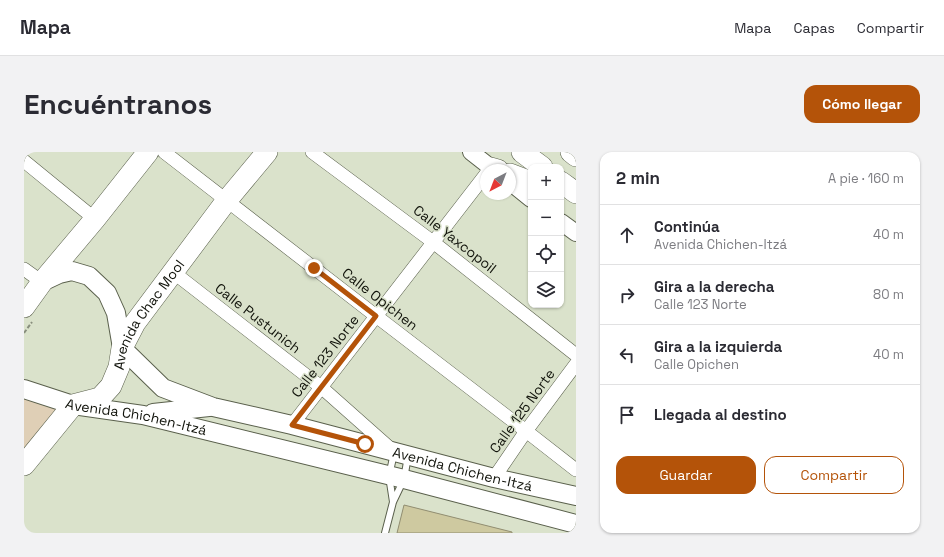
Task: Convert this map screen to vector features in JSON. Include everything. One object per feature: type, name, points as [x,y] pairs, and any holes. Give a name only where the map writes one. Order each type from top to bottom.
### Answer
[{"type":"main road","points":[[24,307],[42,282],[95,219],[148,152]]},
{"type":"main road","name":"Avenida Chac Mool","points":[[73,405],[100,398],[110,386],[119,367],[122,348],[135,323],[227,200],[267,152]]},
{"type":"main road","points":[[522,152],[538,164]]},
{"type":"main road","points":[[571,152],[576,156]]},
{"type":"main road","points":[[516,176],[528,181]]},
{"type":"main road","points":[[564,184],[576,193]]},
{"type":"main road","points":[[564,193],[576,198]]},
{"type":"main road","points":[[42,282],[59,274],[72,271],[88,276],[107,293],[116,313],[122,348]]},
{"type":"main road","name":"Avenida Chichen-Itzá","points":[[122,348],[163,388],[213,406],[292,425],[494,478],[576,496]]},
{"type":"main road","name":"Avenida Chichen-Itzá","points":[[24,389],[73,405],[143,415],[576,524]]},
{"type":"main road","points":[[24,465],[73,405]]},
{"type":"main road","points":[[143,415],[213,406]]},
{"type":"street","name":"Calle Opichen","points":[[164,152],[576,470]]},
{"type":"street","name":"Calle Yaxcopoil","points":[[312,152],[433,242],[576,355]]},
{"type":"street","points":[[471,152],[484,164]]},
{"type":"street","points":[[24,161],[95,219]]},
{"type":"street","name":"Calle 123 Norte","points":[[292,425],[433,242],[480,184]]},
{"type":"street","points":[[516,187],[528,196]]},
{"type":"street","points":[[564,224],[576,233]]},
{"type":"street","points":[[24,269],[42,282]]},
{"type":"street","name":"Calle Pustunich","points":[[173,272],[321,387],[402,454]]},
{"type":"street","name":"Calle 125 Norte","points":[[494,478],[526,431],[576,364]]},
{"type":"lane","points":[[385,533],[393,502],[396,478],[402,454]]},
{"type":"lane","points":[[393,502],[396,478],[402,454]]},
{"type":"shaded area","points":[[24,390],[73,405],[24,466]]},
{"type":"building","points":[[404,505],[512,532],[512,533],[397,533]]},
{"type":"route","points":[[314,268],[376,316],[292,425],[365,444]]}]
